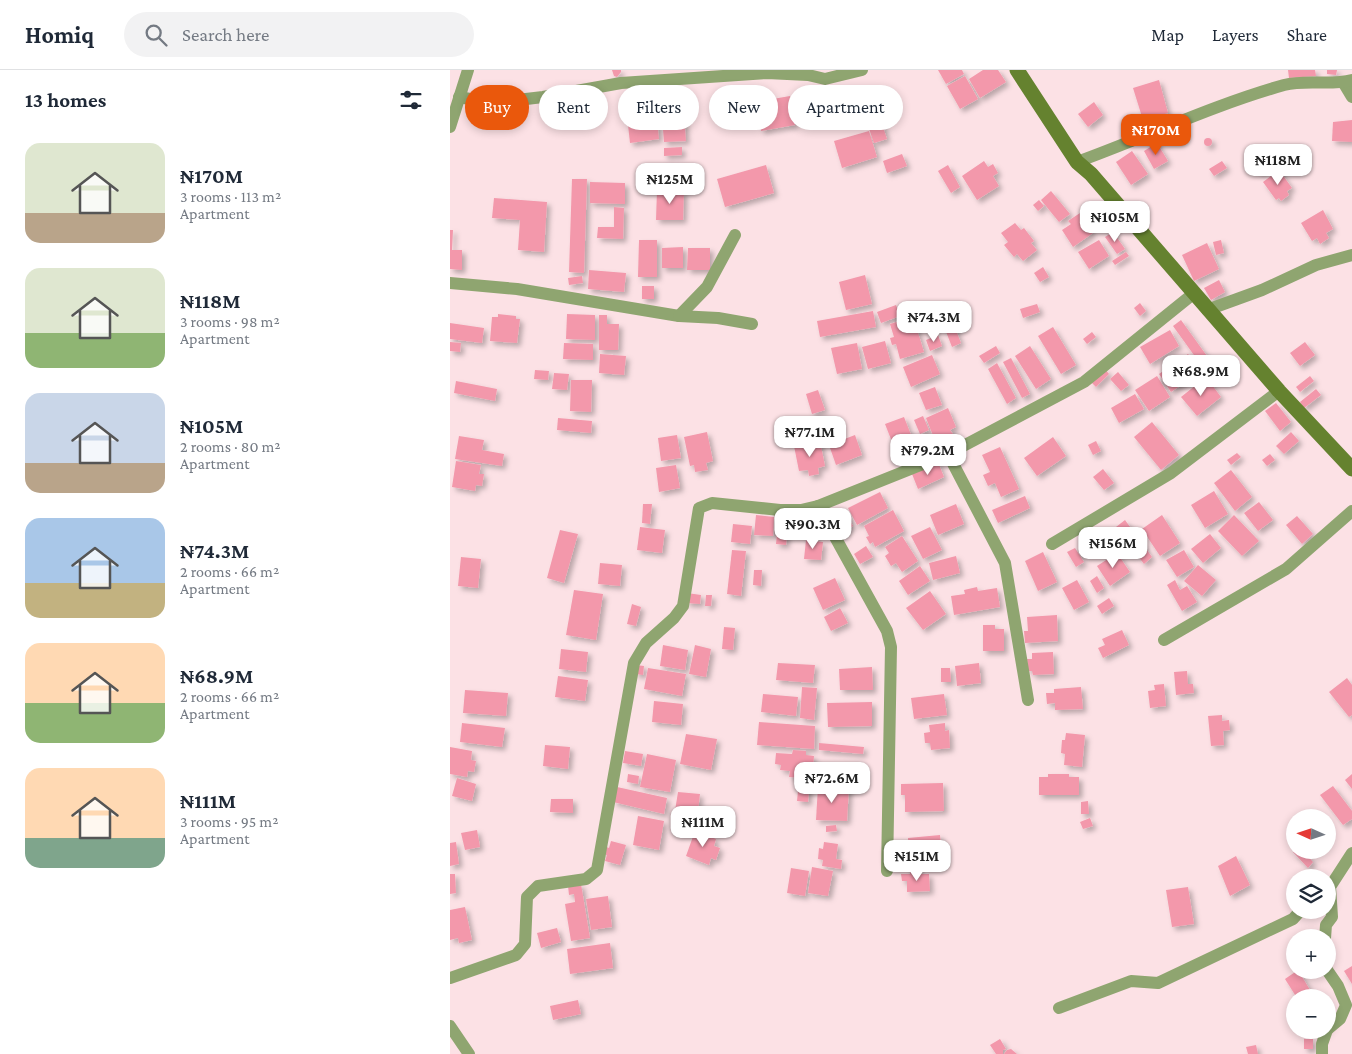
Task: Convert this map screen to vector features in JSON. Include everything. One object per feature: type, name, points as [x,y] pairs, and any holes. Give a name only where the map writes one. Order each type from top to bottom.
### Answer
[{"type":"street","points":[[450,127],[468,70]]},
{"type":"street","points":[[459,97],[492,103],[543,97],[621,83],[807,72],[825,79],[862,70]]},
{"type":"street","points":[[1017,70],[1077,162],[1090,174],[1279,391],[1352,469]]},
{"type":"street","points":[[1077,162],[1192,115],[1305,80],[1348,81],[1352,97]]},
{"type":"street","points":[[679,316],[707,287],[735,235]]},
{"type":"street","points":[[1207,310],[1262,290],[1316,265],[1352,255]]},
{"type":"street","points":[[450,283],[517,289],[679,316],[718,318],[752,324]]},
{"type":"street","points":[[450,978],[516,955],[525,944],[527,897],[538,886],[586,879],[597,870],[634,663],[646,643],[674,618],[683,606],[699,508],[712,504],[801,510],[818,506],[948,454],[1084,382],[1193,294]]},
{"type":"street","points":[[1052,544],[1171,473],[1279,391]]},
{"type":"street","points":[[948,454],[1005,563],[1028,700]]},
{"type":"street","points":[[818,506],[887,632],[891,647],[888,871]]},
{"type":"street","points":[[1164,640],[1286,569],[1352,511]]},
{"type":"street","points":[[1336,877],[1352,852]]},
{"type":"street","points":[[1059,1008],[1131,981],[1158,983],[1292,919]]},
{"type":"street","points":[[1333,979],[1346,1005],[1346,1019]]},
{"type":"street","points":[[450,1026],[468,1054]]},
{"type":"street","points":[[1322,1054],[1324,1039]]},
{"type":"building","points":[[612,70],[621,70],[621,72],[617,77],[614,76]]},
{"type":"building","points":[[938,70],[962,70],[964,74],[946,84]]},
{"type":"building","points":[[983,70],[998,70],[1006,82],[980,98],[969,79]]},
{"type":"building","points":[[1288,70],[1315,70],[1316,76],[1289,78]]},
{"type":"building","points":[[1327,70],[1337,70],[1336,75],[1327,74]]},
{"type":"building","points":[[965,76],[978,99],[960,109],[947,86]]},
{"type":"building","points":[[1159,80],[1168,113],[1143,120],[1133,88]]},
{"type":"building","points":[[788,96],[788,126],[778,128],[778,98]]},
{"type":"building","points":[[1094,102],[1103,115],[1088,127],[1078,114]]},
{"type":"building","points":[[1352,120],[1352,142],[1332,141],[1333,122]]},
{"type":"building","points":[[629,130],[658,130],[659,139],[630,143]]},
{"type":"building","points":[[663,130],[685,130],[686,141],[664,142]]},
{"type":"building","points":[[869,130],[884,130],[887,139],[874,143]]},
{"type":"building","points":[[869,131],[877,157],[842,168],[834,141]]},
{"type":"building","points":[[1208,138],[1212,142],[1208,146],[1204,142]]},
{"type":"building","points":[[1157,143],[1168,161],[1154,169],[1144,151]]},
{"type":"building","points":[[1278,144],[1286,152],[1277,161],[1269,153]]},
{"type":"building","points":[[682,147],[682,155],[664,156],[664,148]]},
{"type":"building","points":[[1261,147],[1266,153],[1254,162],[1250,156]]},
{"type":"building","points":[[1132,151],[1148,174],[1131,185],[1116,162]]},
{"type":"building","points":[[902,154],[907,166],[887,173],[883,161]]},
{"type":"building","points":[[1267,158],[1271,164],[1260,173],[1255,167]]},
{"type":"building","points":[[984,161],[988,167],[993,164],[998,173],[993,176],[999,186],[977,200],[962,176]]},
{"type":"building","points":[[1222,161],[1227,168],[1214,176],[1209,169]]},
{"type":"building","points":[[766,165],[774,193],[725,207],[717,179]]},
{"type":"building","points":[[948,165],[960,187],[951,193],[938,171]]},
{"type":"building","points":[[661,166],[681,166],[682,177],[661,177]]},
{"type":"building","points":[[1279,170],[1292,188],[1287,191],[1289,195],[1281,201],[1279,198],[1276,200],[1263,182]]},
{"type":"building","points":[[572,179],[587,179],[584,273],[569,272]]},
{"type":"building","points":[[590,182],[625,183],[625,204],[590,203]]},
{"type":"building","points":[[657,190],[684,191],[683,220],[656,220]]},
{"type":"building","points":[[1051,191],[1070,214],[1059,222],[1041,200]]},
{"type":"building","points":[[494,198],[547,202],[544,252],[518,250],[520,220],[492,218]]},
{"type":"building","points":[[1039,200],[1044,206],[1038,211],[1033,205]]},
{"type":"building","points":[[614,207],[624,208],[623,239],[597,238],[598,227],[614,227]]},
{"type":"building","points":[[1323,210],[1333,229],[1326,233],[1329,238],[1320,244],[1317,238],[1312,241],[1301,223]]},
{"type":"building","points":[[1080,213],[1093,233],[1073,247],[1062,230],[1071,224],[1068,221]]},
{"type":"building","points":[[1015,223],[1021,230],[1024,228],[1034,241],[1031,243],[1037,250],[1023,261],[1017,254],[1014,257],[1004,245],[1008,242],[1001,233]]},
{"type":"building","points":[[450,230],[453,230],[452,250],[462,250],[462,270],[450,269]]},
{"type":"building","points":[[1113,232],[1125,249],[1117,254],[1105,237]]},
{"type":"building","points":[[639,240],[657,240],[657,277],[638,277]]},
{"type":"building","points":[[1099,240],[1109,256],[1089,269],[1078,252]]},
{"type":"building","points":[[1221,240],[1224,253],[1216,255],[1213,242]]},
{"type":"building","points":[[1207,243],[1219,269],[1194,281],[1182,255]]},
{"type":"building","points":[[683,247],[683,268],[662,268],[662,248]]},
{"type":"building","points":[[688,248],[710,248],[710,270],[687,270]]},
{"type":"building","points":[[1126,252],[1129,256],[1115,265],[1112,261]]},
{"type":"building","points":[[1043,267],[1049,277],[1040,282],[1034,273]]},
{"type":"building","points":[[589,270],[626,273],[624,292],[588,289]]},
{"type":"building","points":[[865,275],[872,304],[846,310],[839,282]]},
{"type":"building","points":[[582,276],[583,283],[569,285],[568,278]]},
{"type":"building","points":[[1219,280],[1225,292],[1211,300],[1204,288]]},
{"type":"building","points":[[642,286],[654,286],[654,299],[642,299]]},
{"type":"building","points":[[1140,303],[1146,311],[1140,316],[1134,308]]},
{"type":"building","points":[[1037,304],[1040,312],[1023,318],[1020,309]]},
{"type":"building","points":[[896,305],[900,316],[881,323],[877,312]]},
{"type":"building","points":[[873,311],[876,327],[820,337],[817,321]]},
{"type":"building","points":[[498,314],[516,316],[516,319],[520,319],[517,343],[490,341],[492,317],[498,317]]},
{"type":"building","points":[[567,314],[595,315],[595,340],[566,339]]},
{"type":"building","points":[[599,315],[607,315],[607,324],[619,324],[618,350],[599,350]]},
{"type":"building","points":[[909,318],[911,327],[916,326],[924,352],[900,359],[896,344],[892,345],[890,338],[894,337],[890,324]]},
{"type":"building","points":[[952,320],[961,343],[952,347],[943,324]]},
{"type":"building","points":[[1181,320],[1212,363],[1204,369],[1173,326]]},
{"type":"building","points":[[450,323],[484,328],[482,343],[450,339]]},
{"type":"building","points":[[1053,327],[1076,365],[1061,374],[1038,336]]},
{"type":"building","points":[[1170,330],[1179,346],[1150,364],[1140,347]]},
{"type":"building","points":[[1092,332],[1096,337],[1087,344],[1083,339]]},
{"type":"building","points":[[938,335],[942,346],[930,351],[926,340]]},
{"type":"building","points":[[885,341],[891,363],[868,369],[862,347]]},
{"type":"building","points":[[450,342],[461,343],[460,352],[450,351]]},
{"type":"building","points":[[1305,342],[1315,355],[1300,366],[1290,353]]},
{"type":"building","points":[[564,343],[593,344],[593,360],[563,359]]},
{"type":"building","points":[[857,343],[862,369],[837,374],[831,348]]},
{"type":"building","points":[[996,346],[1000,353],[984,363],[979,356]]},
{"type":"building","points":[[1030,346],[1051,379],[1036,389],[1015,356]]},
{"type":"building","points":[[600,354],[626,356],[624,375],[599,373]]},
{"type":"building","points":[[1188,354],[1201,372],[1171,392],[1159,374]]},
{"type":"building","points":[[932,355],[940,374],[911,387],[903,367]]},
{"type":"building","points":[[1011,358],[1030,394],[1022,398],[1003,362]]},
{"type":"building","points":[[997,363],[1016,398],[1007,404],[988,369]]},
{"type":"building","points":[[1105,369],[1109,374],[1096,387],[1091,382]]},
{"type":"building","points":[[535,370],[549,371],[548,380],[534,379]]},
{"type":"building","points":[[1118,372],[1129,385],[1121,391],[1110,379]]},
{"type":"building","points":[[554,373],[569,374],[567,390],[552,389]]},
{"type":"building","points":[[1157,376],[1170,397],[1149,411],[1135,390]]},
{"type":"building","points":[[1310,376],[1314,381],[1300,392],[1296,387]]},
{"type":"building","points":[[1206,377],[1221,397],[1197,416],[1181,397]]},
{"type":"building","points":[[571,380],[592,380],[591,412],[570,411]]},
{"type":"building","points":[[456,381],[497,389],[495,401],[454,393]]},
{"type":"building","points":[[935,387],[942,405],[926,410],[919,393]]},
{"type":"building","points":[[1316,389],[1321,395],[1304,408],[1300,402]]},
{"type":"building","points":[[818,390],[825,410],[812,414],[806,394]]},
{"type":"building","points":[[1135,394],[1144,409],[1119,423],[1111,408]]},
{"type":"building","points":[[1276,403],[1291,422],[1280,431],[1265,411]]},
{"type":"building","points":[[948,408],[956,427],[950,430],[953,434],[943,439],[941,435],[934,438],[926,418]]},
{"type":"building","points":[[923,416],[929,430],[920,434],[914,420]]},
{"type":"building","points":[[904,417],[917,450],[898,457],[885,424]]},
{"type":"building","points":[[558,418],[592,421],[591,433],[557,430]]},
{"type":"building","points":[[1152,422],[1179,455],[1161,470],[1134,437]]},
{"type":"building","points":[[823,424],[829,433],[820,438],[815,428]]},
{"type":"building","points":[[707,432],[713,461],[706,463],[708,470],[695,472],[694,465],[690,466],[684,437]]},
{"type":"building","points":[[1291,432],[1299,441],[1284,454],[1276,446]]},
{"type":"building","points":[[677,435],[681,458],[661,461],[658,438]]},
{"type":"building","points":[[855,435],[862,455],[836,465],[829,445]]},
{"type":"building","points":[[459,436],[484,440],[482,450],[504,454],[502,466],[455,459]]},
{"type":"building","points":[[1053,437],[1066,456],[1037,476],[1024,458]]},
{"type":"building","points":[[820,441],[825,466],[818,468],[819,474],[809,476],[808,470],[799,471],[794,446]]},
{"type":"building","points":[[1096,441],[1101,451],[1093,455],[1088,445]]},
{"type":"building","points":[[1000,447],[1019,489],[1001,497],[995,483],[988,486],[983,475],[990,472],[982,455]]},
{"type":"building","points":[[1237,453],[1241,457],[1231,465],[1227,460]]},
{"type":"building","points":[[1270,454],[1275,460],[1267,466],[1262,460]]},
{"type":"building","points":[[456,461],[481,465],[479,474],[484,474],[482,486],[476,485],[475,491],[452,487]]},
{"type":"building","points":[[938,462],[944,477],[918,489],[912,474]]},
{"type":"building","points":[[676,465],[680,488],[659,492],[656,468]]},
{"type":"building","points":[[1103,469],[1114,483],[1104,490],[1093,477]]},
{"type":"building","points":[[1231,470],[1252,497],[1235,511],[1214,483]]},
{"type":"building","points":[[1214,491],[1228,514],[1205,528],[1191,505]]},
{"type":"building","points":[[880,492],[888,508],[857,525],[848,508]]},
{"type":"building","points":[[1025,496],[1030,508],[998,523],[992,510]]},
{"type":"building","points":[[1259,502],[1273,520],[1258,531],[1244,513]]},
{"type":"building","points":[[643,504],[652,504],[650,524],[642,523]]},
{"type":"building","points":[[956,504],[964,524],[938,535],[930,515]]},
{"type":"building","points":[[893,510],[904,531],[875,547],[873,542],[870,544],[866,537],[869,536],[864,526]]},
{"type":"building","points":[[756,515],[774,517],[773,536],[754,535]]},
{"type":"building","points":[[1162,515],[1180,543],[1160,556],[1142,529]]},
{"type":"building","points":[[1234,515],[1259,541],[1242,556],[1218,531]]},
{"type":"building","points":[[838,516],[840,520],[848,516],[853,526],[841,534],[832,519]]},
{"type":"building","points":[[1297,516],[1313,534],[1302,544],[1286,525]]},
{"type":"building","points":[[1125,520],[1152,557],[1144,564],[1116,527]]},
{"type":"building","points":[[805,523],[818,524],[817,535],[804,534]]},
{"type":"building","points":[[733,524],[752,526],[750,544],[731,542]]},
{"type":"building","points":[[640,527],[665,530],[662,553],[637,550]]},
{"type":"building","points":[[930,527],[942,550],[923,559],[911,536]]},
{"type":"building","points":[[560,530],[578,534],[564,583],[547,578]]},
{"type":"building","points":[[777,533],[787,534],[786,545],[776,544]]},
{"type":"building","points":[[1210,534],[1221,548],[1203,563],[1191,549]]},
{"type":"building","points":[[902,536],[918,561],[902,572],[896,563],[891,566],[885,556],[889,553],[885,547]]},
{"type":"building","points":[[806,540],[823,542],[821,560],[804,559]]},
{"type":"building","points":[[866,546],[873,557],[860,564],[854,554]]},
{"type":"building","points":[[1075,548],[1084,562],[1076,567],[1067,552]]},
{"type":"building","points":[[732,550],[746,551],[741,596],[727,594]]},
{"type":"building","points":[[1184,550],[1194,567],[1177,577],[1166,560]]},
{"type":"building","points":[[1043,552],[1057,582],[1038,591],[1025,561]]},
{"type":"building","points":[[1117,553],[1130,572],[1110,586],[1097,566]]},
{"type":"building","points":[[956,556],[960,573],[933,580],[929,563]]},
{"type":"building","points":[[461,557],[481,559],[478,588],[458,586]]},
{"type":"building","points":[[600,563],[622,565],[620,586],[598,584]]},
{"type":"building","points":[[1198,565],[1216,580],[1202,596],[1184,581]]},
{"type":"building","points":[[920,566],[930,581],[908,595],[899,581]]},
{"type":"building","points":[[754,570],[762,570],[761,586],[753,585]]},
{"type":"building","points":[[1097,576],[1104,588],[1097,593],[1090,581]]},
{"type":"building","points":[[835,578],[845,600],[823,610],[813,588]]},
{"type":"building","points":[[1077,580],[1089,602],[1074,610],[1062,588]]},
{"type":"building","points":[[1175,580],[1180,590],[1187,586],[1197,602],[1182,611],[1167,585]]},
{"type":"building","points":[[977,587],[978,591],[997,588],[1000,607],[954,615],[951,596],[965,594],[964,590]]},
{"type":"building","points":[[574,590],[603,594],[596,640],[566,635]]},
{"type":"building","points":[[930,591],[946,614],[923,630],[906,608]]},
{"type":"building","points":[[687,593],[701,595],[700,604],[686,603]]},
{"type":"building","points":[[706,595],[712,595],[711,606],[705,606]]},
{"type":"building","points":[[1109,598],[1114,606],[1102,614],[1097,606]]},
{"type":"building","points":[[632,604],[641,607],[636,626],[627,624]]},
{"type":"building","points":[[840,608],[848,623],[831,631],[824,617]]},
{"type":"building","points":[[1057,615],[1058,641],[1025,643],[1024,631],[1028,631],[1027,617]]},
{"type":"building","points":[[983,625],[995,625],[995,629],[1004,629],[1004,651],[983,651]]},
{"type":"building","points":[[724,627],[735,628],[733,650],[722,649]]},
{"type":"building","points":[[1122,630],[1129,645],[1103,658],[1098,648],[1105,645],[1102,639]]},
{"type":"building","points":[[663,645],[688,650],[685,670],[660,666]]},
{"type":"building","points":[[695,645],[711,649],[706,677],[689,674]]},
{"type":"building","points":[[561,649],[588,652],[586,672],[559,669]]},
{"type":"building","points":[[1053,652],[1054,674],[1033,675],[1032,671],[1028,671],[1027,659],[1032,659],[1032,653]]},
{"type":"building","points":[[778,663],[815,665],[813,683],[776,680]]},
{"type":"building","points":[[979,663],[981,683],[957,686],[955,666]]},
{"type":"building","points":[[636,665],[644,666],[643,675],[635,674]]},
{"type":"building","points":[[872,667],[873,690],[840,690],[839,669]]},
{"type":"building","points":[[648,668],[686,674],[682,696],[644,689]]},
{"type":"building","points":[[941,668],[950,668],[951,682],[941,682]]},
{"type":"building","points":[[1187,671],[1188,684],[1193,684],[1194,693],[1176,695],[1174,672]]},
{"type":"building","points":[[558,676],[588,680],[585,701],[555,697]]},
{"type":"building","points":[[1347,678],[1352,685],[1352,715],[1349,717],[1329,692]]},
{"type":"building","points":[[1164,684],[1166,706],[1150,708],[1148,691],[1155,690],[1154,685]]},
{"type":"building","points":[[802,687],[817,688],[814,720],[800,718]]},
{"type":"building","points":[[1081,687],[1083,709],[1055,710],[1055,703],[1047,704],[1046,693],[1054,693],[1054,689]]},
{"type":"building","points":[[465,690],[508,693],[506,716],[463,713]]},
{"type":"building","points":[[763,694],[798,697],[796,716],[761,712]]},
{"type":"building","points":[[944,694],[947,715],[914,719],[911,698]]},
{"type":"building","points":[[654,701],[683,704],[681,725],[652,722]]},
{"type":"building","points":[[872,702],[872,726],[828,727],[827,703]]},
{"type":"building","points":[[1222,715],[1222,721],[1229,720],[1230,730],[1223,731],[1224,745],[1211,746],[1208,716]]},
{"type":"building","points":[[759,722],[815,726],[814,749],[757,745]]},
{"type":"building","points":[[462,723],[505,728],[502,747],[460,742]]},
{"type":"building","points":[[945,723],[945,731],[949,730],[950,748],[931,750],[930,743],[925,743],[924,733],[930,732],[929,725]]},
{"type":"building","points":[[1066,733],[1085,735],[1082,767],[1064,765],[1065,754],[1061,753],[1062,740],[1065,740]]},
{"type":"building","points":[[686,734],[717,739],[711,770],[680,764]]},
{"type":"building","points":[[819,743],[864,747],[863,754],[819,750]]},
{"type":"building","points":[[545,745],[570,747],[568,769],[543,766]]},
{"type":"building","points":[[450,747],[472,751],[471,760],[476,761],[474,772],[468,771],[467,777],[450,774]]},
{"type":"building","points":[[793,750],[806,751],[806,755],[814,756],[812,779],[789,777],[790,771],[780,770],[781,765],[775,764],[776,753],[792,754]]},
{"type":"building","points":[[625,751],[643,754],[641,766],[623,763]]},
{"type":"building","points":[[647,754],[676,760],[670,792],[640,787]]},
{"type":"building","points":[[628,774],[639,776],[638,784],[627,782]]},
{"type":"building","points":[[1048,774],[1069,774],[1069,777],[1079,777],[1079,795],[1039,795],[1039,777],[1048,777]]},
{"type":"building","points":[[1352,774],[1352,789],[1345,780]]},
{"type":"building","points":[[457,778],[476,784],[472,801],[452,796]]},
{"type":"building","points":[[799,781],[810,782],[808,802],[797,801]]},
{"type":"building","points":[[943,783],[944,811],[905,812],[905,795],[901,795],[901,784]]},
{"type":"building","points":[[818,786],[849,787],[847,821],[816,820]]},
{"type":"building","points":[[1333,786],[1352,811],[1352,819],[1343,825],[1336,816],[1336,809],[1331,809],[1320,795]]},
{"type":"building","points":[[617,787],[667,798],[664,814],[613,802]]},
{"type":"building","points":[[678,792],[700,794],[697,820],[674,817]]},
{"type":"building","points":[[551,799],[573,799],[573,813],[550,812]]},
{"type":"building","points":[[1088,801],[1089,814],[1081,814],[1081,802]]},
{"type":"building","points":[[638,816],[664,821],[659,850],[633,845]]},
{"type":"building","points":[[1090,818],[1093,826],[1083,829],[1080,822]]},
{"type":"building","points":[[836,825],[837,831],[826,832],[826,826]]},
{"type":"building","points":[[477,830],[480,847],[465,850],[461,833]]},
{"type":"building","points":[[695,831],[716,839],[714,846],[720,848],[716,860],[711,858],[709,865],[686,856]]},
{"type":"building","points":[[940,835],[943,863],[909,866],[908,838]]},
{"type":"building","points":[[611,841],[626,845],[620,865],[605,861],[607,855],[602,854],[604,846],[609,848]]},
{"type":"building","points":[[456,842],[459,864],[450,866],[450,843]]},
{"type":"building","points":[[824,842],[838,844],[836,859],[842,860],[841,869],[822,866],[823,860],[818,859],[819,848],[823,849]]},
{"type":"building","points":[[1236,856],[1250,885],[1230,896],[1218,866]]},
{"type":"building","points":[[1300,859],[1310,859],[1313,862],[1308,868]]},
{"type":"building","points":[[812,867],[833,871],[828,896],[808,893]]},
{"type":"building","points":[[791,868],[809,871],[805,896],[787,893]]},
{"type":"building","points":[[910,870],[919,870],[919,874],[929,874],[930,891],[907,892],[907,881],[902,881],[901,874],[910,874]]},
{"type":"building","points":[[450,874],[455,874],[456,893],[450,894]]},
{"type":"building","points":[[581,884],[590,938],[571,941],[565,904],[575,902],[574,894],[569,895],[568,886]]},
{"type":"building","points":[[1188,887],[1194,924],[1172,927],[1166,890]]},
{"type":"building","points":[[608,896],[612,927],[591,930],[586,899]]},
{"type":"building","points":[[465,907],[472,940],[459,943],[458,938],[450,940],[450,910]]},
{"type":"building","points":[[557,928],[561,942],[541,948],[537,933]]},
{"type":"building","points":[[610,943],[613,968],[570,974],[567,949]]},
{"type":"building","points":[[1352,966],[1352,984],[1344,971]]},
{"type":"building","points":[[1285,979],[1303,979],[1309,989],[1291,989]]},
{"type":"building","points":[[578,1000],[581,1014],[553,1020],[550,1006]]},
{"type":"building","points":[[1000,1039],[1006,1049],[1003,1050],[1003,1054],[996,1054],[990,1045]]},
{"type":"building","points":[[1304,1039],[1313,1039],[1313,1049],[1304,1049]]},
{"type":"building","points":[[1256,1045],[1258,1054],[1248,1054],[1246,1047]]},
{"type":"building","points":[[1011,1049],[1017,1054],[1004,1054],[1007,1050]]}]
